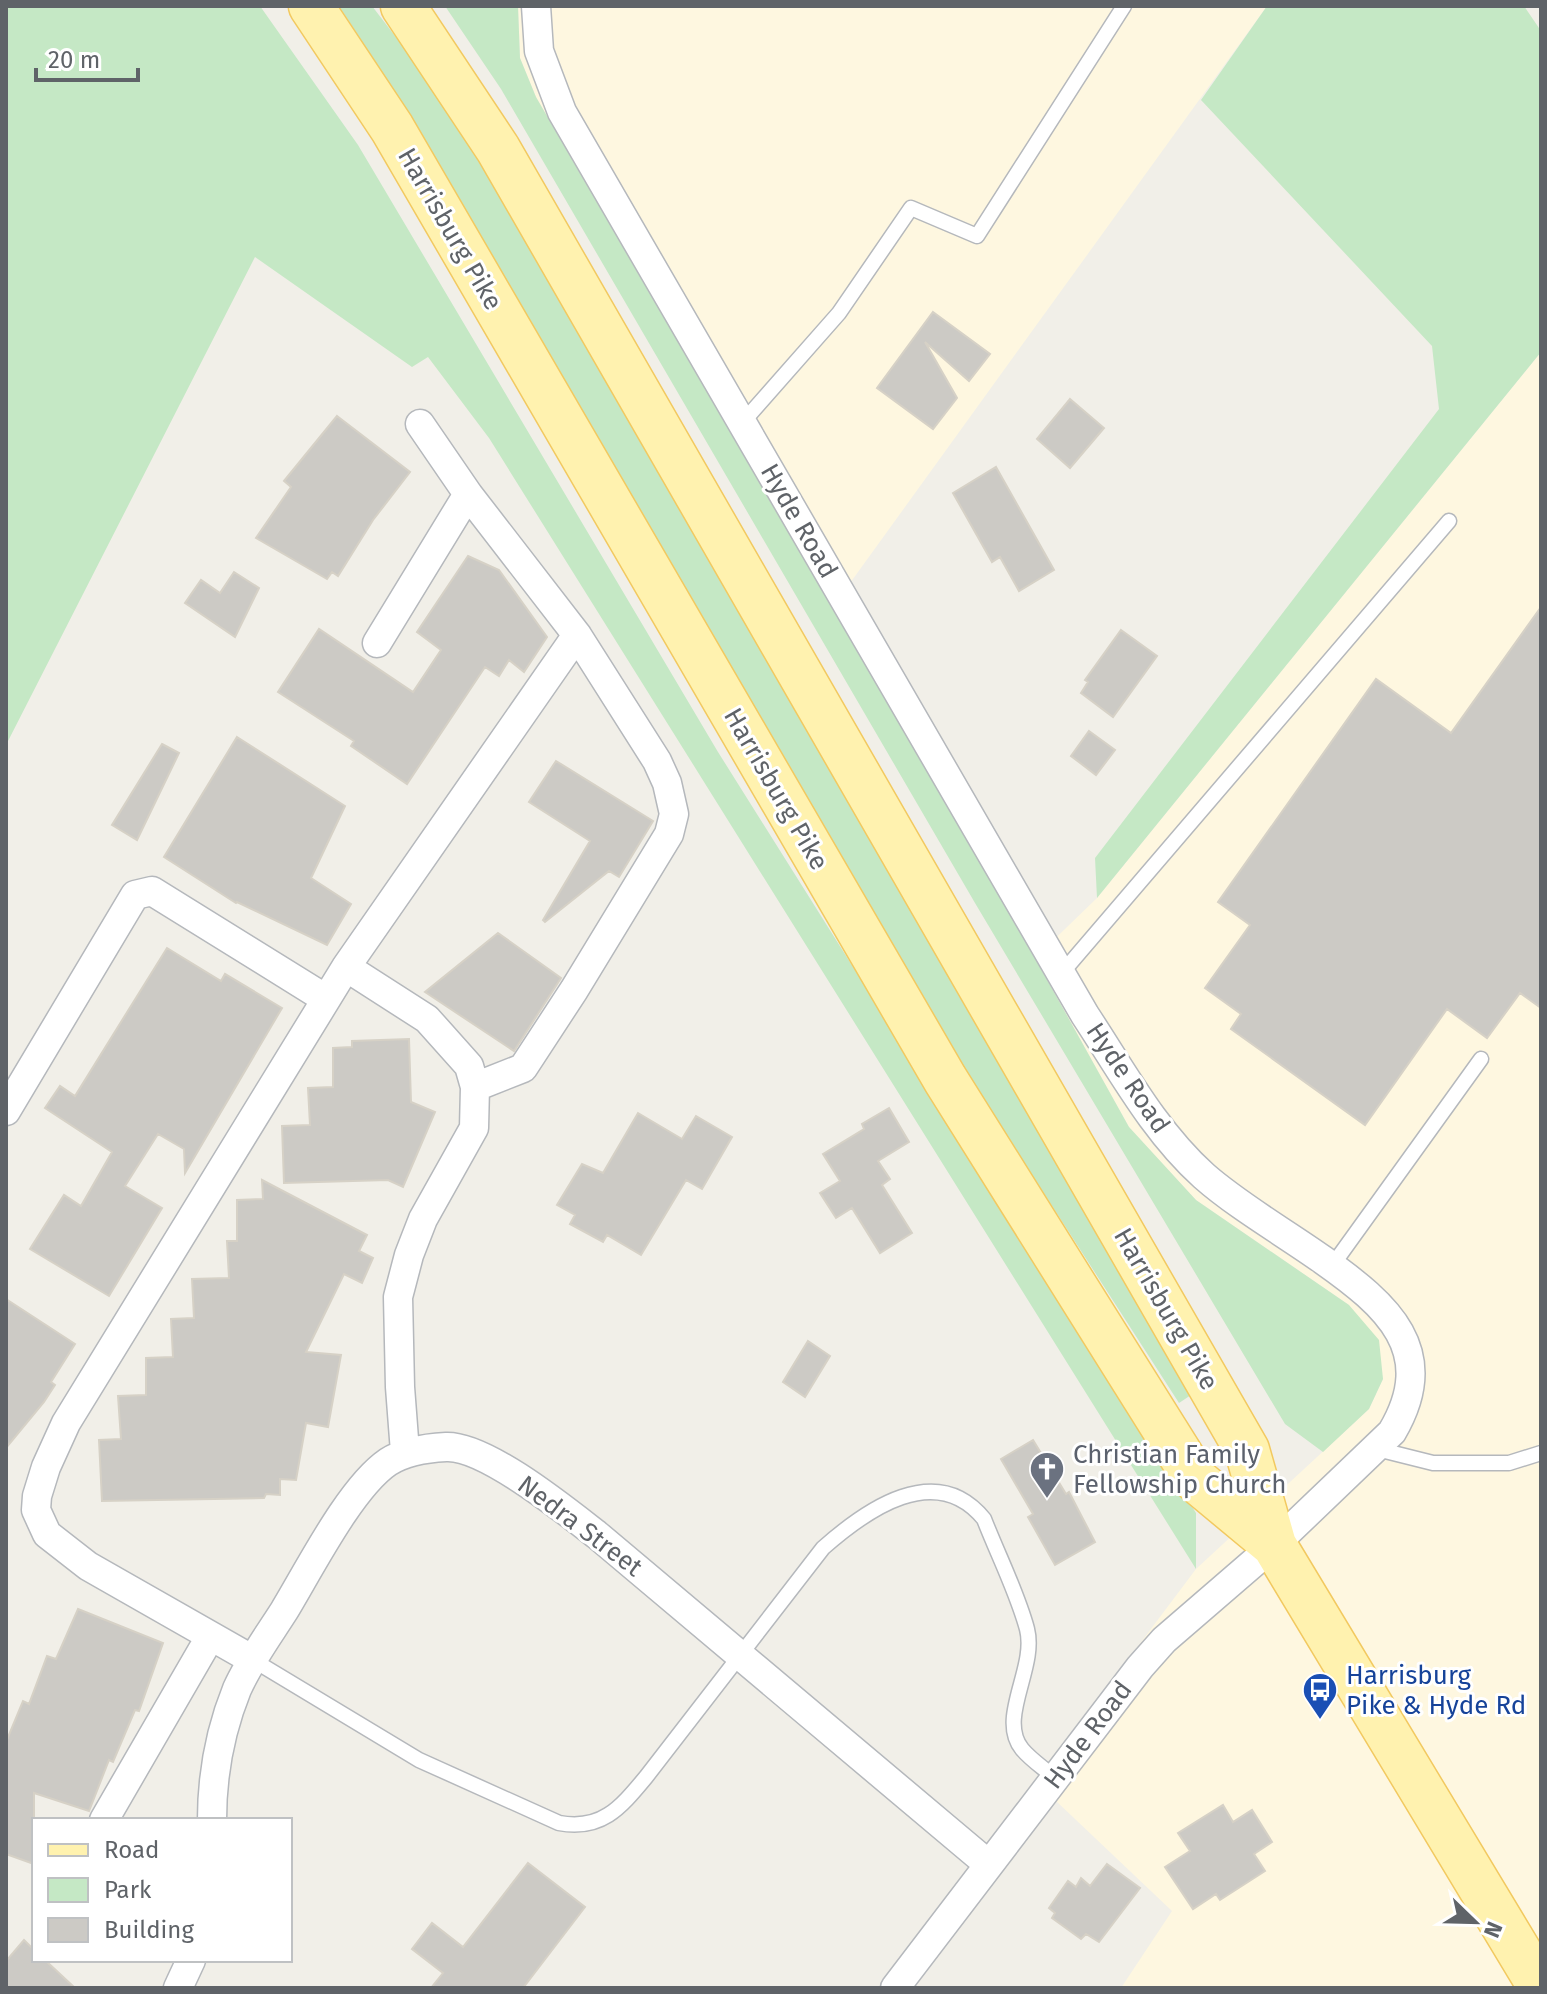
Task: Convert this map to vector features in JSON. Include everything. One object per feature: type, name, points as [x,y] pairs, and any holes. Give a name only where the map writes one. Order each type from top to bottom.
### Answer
[{"type":"main road","name":"Harrisburg Pike","points":[[311,6],[400,142],[953,1092],[1197,1481],[1274,1545]]},
{"type":"main road","name":"Harrisburg Pike","points":[[403,6],[498,149],[1247,1450],[1274,1545],[1541,1988]]},
{"type":"street","name":"Hyde Road","points":[[536,6],[539,51],[562,112],[1085,1015],[1173,1145],[1206,1177],[1378,1302],[1397,1327],[1406,1347],[1410,1369],[1409,1392],[1403,1413],[1392,1432],[1274,1545],[1164,1640],[1140,1667],[895,1988]]},
{"type":"street","points":[[420,424],[468,494],[577,635],[657,761],[667,783],[674,814],[669,834],[523,1068],[475,1087]]},
{"type":"street","points":[[377,643],[468,494]]},
{"type":"street","points":[[253,1660],[88,1566],[57,1543],[40,1521],[36,1510],[46,1467],[66,1423],[346,967],[577,635]]},
{"type":"street","points":[[6,1111],[135,895],[152,891],[326,999]]},
{"type":"street","points":[[212,1818],[212,1784],[220,1740],[237,1689],[355,1494],[385,1464],[405,1452],[398,1297],[423,1219],[474,1128],[475,1087],[469,1066],[427,1019],[346,967]]},
{"type":"street","name":"Nedra Street","points":[[405,1452],[450,1447],[484,1459],[534,1486],[597,1535],[988,1864]]},
{"type":"street","points":[[105,1818],[210,1637]]},
{"type":"street","points":[[178,1988],[190,1962]]},
{"type":"lane","points":[[742,423],[839,313],[911,208],[977,236],[1124,6]]},
{"type":"lane","points":[[1061,974],[1449,521]]},
{"type":"lane","points":[[1332,1266],[1481,1059]]},
{"type":"lane","points":[[1377,1449],[1433,1463],[1509,1463],[1541,1453]]},
{"type":"lane","points":[[253,1660],[419,1760],[559,1823],[576,1826],[598,1821],[621,1806],[823,1548],[855,1520],[885,1502],[919,1493],[957,1496],[973,1506],[984,1519],[1027,1631],[1027,1666],[1014,1710],[1016,1737],[1022,1749],[1055,1778]]},
{"type":"shaded area","points":[[518,6],[1267,6],[832,608],[536,97],[520,58]]},
{"type":"shaded area","points":[[1541,352],[1541,1988],[1121,1988],[1172,1911],[1036,1782],[1196,1569],[1369,1409],[1383,1379],[1349,1305],[1196,1200],[1129,1127],[1035,958],[1097,898]]},
{"type":"green space","points":[[6,6],[260,6],[358,145],[718,752],[1196,1513],[1196,1569],[489,438],[428,357],[412,367],[255,257],[6,745]]},
{"type":"green space","points":[[339,6],[372,6],[442,97],[1194,1393],[1179,1403],[949,1046],[411,116]]},
{"type":"green space","points":[[445,6],[518,6],[520,58],[536,97],[1035,958],[1129,1127],[1196,1200],[1349,1305],[1379,1340],[1383,1379],[1369,1409],[1323,1452],[1285,1424],[975,903],[501,89]]},
{"type":"green space","points":[[1267,6],[1524,6],[1541,31],[1541,352],[1097,898],[1095,858],[1439,409],[1432,346],[1201,100]]},
{"type":"building","points":[[933,312],[990,354],[969,381],[925,342],[957,398],[933,429],[877,388]]},
{"type":"building","points":[[1070,399],[1104,428],[1070,468],[1037,439]]},
{"type":"building","points":[[337,416],[410,472],[373,520],[338,576],[332,572],[327,579],[256,538],[291,487],[284,481]]},
{"type":"building","points":[[996,467],[1054,570],[1019,591],[1000,557],[992,562],[953,493]]},
{"type":"building","points":[[468,556],[499,570],[547,637],[524,672],[509,660],[499,676],[485,667],[407,784],[351,746],[354,741],[278,692],[319,629],[413,692],[441,650],[417,632]]},
{"type":"building","points":[[234,572],[259,588],[235,637],[185,603],[201,580],[220,593]]},
{"type":"building","points":[[1541,607],[1541,1008],[1520,993],[1487,1038],[1447,1009],[1365,1125],[1231,1029],[1241,1014],[1205,988],[1250,925],[1218,902],[1376,679],[1451,733]]},
{"type":"building","points":[[1121,630],[1157,656],[1113,717],[1081,693],[1088,682],[1085,680]]},
{"type":"building","points":[[1089,731],[1115,750],[1096,775],[1071,756]]},
{"type":"building","points":[[237,737],[345,806],[311,878],[351,904],[327,945],[236,903],[164,857]]},
{"type":"building","points":[[162,744],[179,753],[137,840],[112,825]]},
{"type":"building","points":[[556,761],[653,821],[619,877],[609,871],[545,922],[543,920],[590,841],[529,802]]},
{"type":"building","points":[[498,933],[561,978],[514,1051],[425,992]]},
{"type":"building","points":[[167,948],[221,981],[225,974],[282,1008],[185,1173],[184,1149],[158,1134],[125,1186],[162,1208],[109,1296],[30,1249],[64,1195],[81,1206],[112,1152],[45,1108],[60,1086],[75,1096]]},
{"type":"building","points":[[409,1039],[411,1102],[435,1112],[403,1187],[388,1180],[284,1183],[282,1126],[310,1125],[308,1088],[333,1087],[333,1048],[352,1047],[352,1041]]},
{"type":"building","points":[[889,1108],[909,1142],[878,1161],[890,1179],[882,1185],[912,1233],[880,1253],[852,1208],[836,1218],[820,1193],[840,1181],[823,1154],[864,1129],[862,1124]]},
{"type":"building","points":[[638,1113],[682,1139],[696,1116],[732,1137],[702,1189],[686,1180],[641,1255],[607,1235],[603,1242],[570,1224],[575,1215],[557,1205],[582,1164],[603,1173]]},
{"type":"building","points":[[262,1180],[367,1235],[359,1251],[373,1258],[362,1283],[344,1274],[306,1352],[341,1355],[328,1427],[306,1423],[296,1480],[280,1479],[280,1495],[266,1494],[264,1498],[102,1501],[99,1440],[121,1439],[118,1396],[146,1395],[146,1358],[173,1357],[171,1319],[194,1318],[192,1279],[229,1278],[227,1241],[237,1241],[237,1200],[263,1199]]},
{"type":"building","points":[[6,1299],[75,1344],[51,1382],[55,1385],[44,1402],[6,1448]]},
{"type":"building","points":[[808,1341],[830,1356],[805,1397],[783,1382]]},
{"type":"building","name":"Christian Family Fellowship Church","points":[[1033,1440],[1066,1494],[1069,1492],[1095,1542],[1055,1565],[1028,1517],[1033,1514],[1001,1459]]},
{"type":"building","points":[[78,1609],[163,1643],[139,1711],[135,1710],[113,1762],[109,1760],[89,1811],[34,1793],[32,1863],[6,1854],[6,1742],[23,1701],[29,1704],[47,1656],[56,1659]]},
{"type":"building","points":[[1223,1805],[1233,1822],[1252,1810],[1272,1842],[1254,1854],[1265,1871],[1220,1900],[1216,1894],[1193,1909],[1165,1867],[1190,1851],[1178,1833]]},
{"type":"building","points":[[528,1863],[585,1907],[523,1988],[431,1988],[443,1973],[412,1949],[432,1923],[463,1947]]},
{"type":"building","points":[[1107,1864],[1140,1888],[1099,1942],[1086,1934],[1081,1939],[1052,1918],[1055,1913],[1049,1908],[1068,1881],[1076,1887],[1081,1878],[1090,1886]]},
{"type":"building","points":[[24,1940],[32,1948],[32,1962],[47,1962],[75,1988],[6,1988],[6,1961]]},
{"type":"place","name":"Christian Family Fellowship Church","points":[[1047,1500]]},
{"type":"place","name":"Harrisburg Pike & Hyde Rd","points":[[1320,1721]]}]
